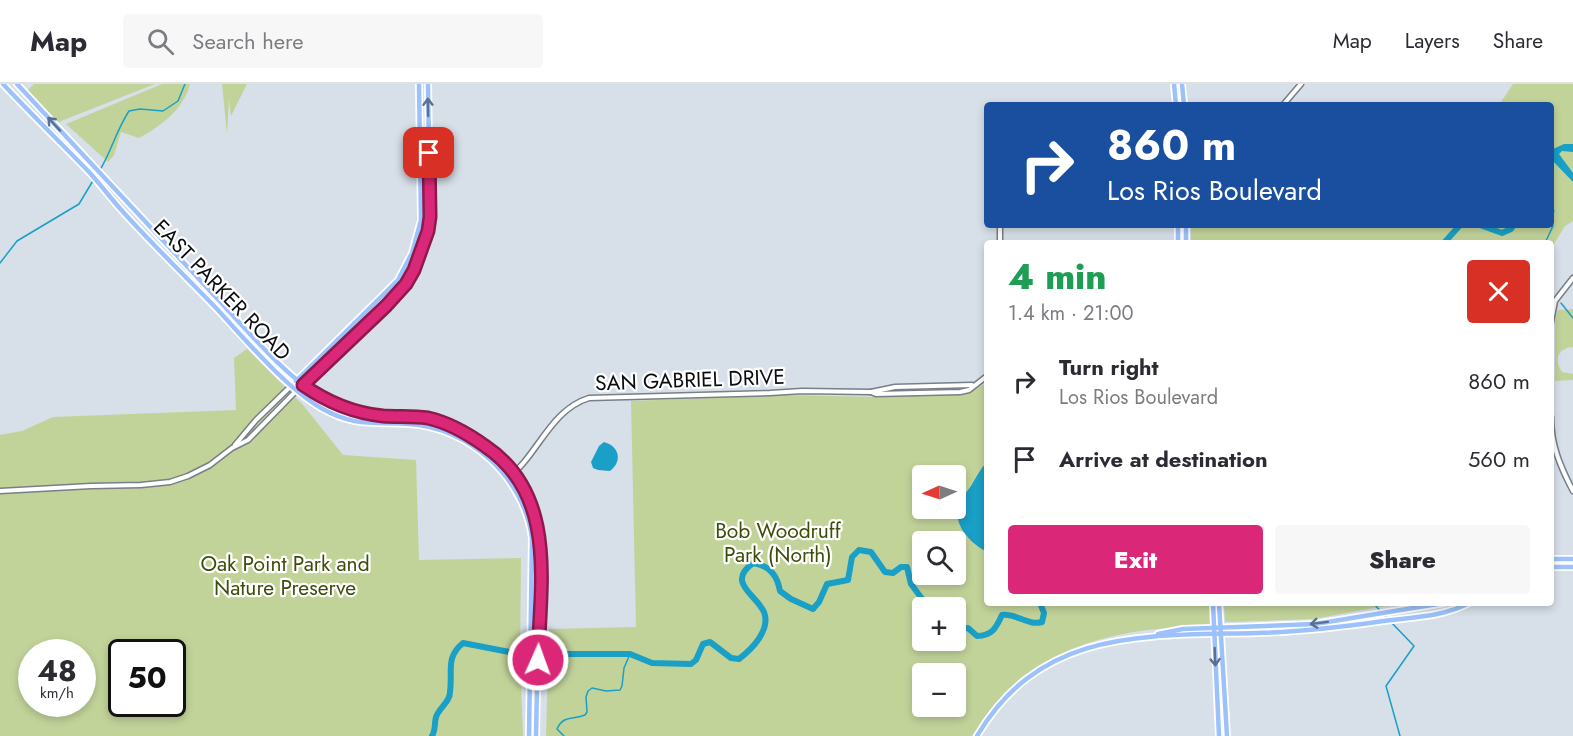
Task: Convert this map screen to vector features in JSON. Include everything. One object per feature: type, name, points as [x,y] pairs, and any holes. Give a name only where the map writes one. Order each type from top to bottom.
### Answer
[{"type":"main road","name":"EAST PARKER ROAD","points":[[3,84],[297,390],[320,407],[355,422],[408,424],[434,428],[450,434],[485,454],[508,478],[530,525],[532,552],[529,736]]},
{"type":"main road","name":"EAST PARKER ROAD","points":[[17,84],[193,272],[303,385],[323,398],[348,409],[368,414],[419,417],[444,422],[464,431],[493,451],[515,473],[526,491],[539,532],[536,736]]},
{"type":"main road","points":[[292,385],[398,280],[412,254],[421,220],[419,84]]},
{"type":"main road","points":[[297,390],[386,306],[406,284],[420,256],[428,231],[431,203],[428,84]]},
{"type":"main road","points":[[1174,84],[1176,102]]},
{"type":"main road","points":[[1182,84],[1184,102]]},
{"type":"main road","points":[[186,277],[193,272]]},
{"type":"main road","points":[[527,515],[534,512]]},
{"type":"main road","points":[[532,552],[540,551]]},
{"type":"main road","points":[[1554,559],[1573,559]]},
{"type":"main road","points":[[1554,567],[1573,567]]},
{"type":"main road","points":[[1213,606],[1220,736]]},
{"type":"main road","points":[[1219,606],[1227,736]]},
{"type":"main road","points":[[977,736],[1005,699],[1030,675],[1066,655],[1092,646],[1183,628],[1315,624],[1427,606]]},
{"type":"main road","points":[[1143,637],[1312,631],[1449,611],[1461,606]]},
{"type":"street","points":[[1286,102],[1301,84]]},
{"type":"street","points":[[1554,309],[1560,293],[1573,278]]},
{"type":"street","name":"SAN GABRIEL DRIVE","points":[[508,478],[515,473],[564,412],[577,402],[589,398],[814,390],[871,392],[895,387],[973,386],[984,378]]},
{"type":"street","points":[[232,448],[256,420],[292,385]]},
{"type":"street","points":[[0,491],[170,482],[200,471],[252,436],[297,390]]},
{"type":"street","points":[[1554,448],[1573,491]]},
{"type":"green space","points":[[34,84],[155,84],[56,123],[27,91]]},
{"type":"green space","points":[[162,84],[190,84],[177,109],[155,128],[139,138],[121,132],[114,155],[108,162],[66,124]]},
{"type":"green space","points":[[222,84],[247,84],[231,116],[229,100],[227,134]]},
{"type":"green space","points":[[1513,84],[1573,84],[1573,221],[1565,226],[1554,244],[1554,240],[1191,240],[1191,228],[1554,228],[1554,102],[1501,102]]},
{"type":"green space","points":[[1573,309],[1573,347],[1560,352],[1558,363],[1562,372],[1573,374],[1573,380],[1555,381],[1555,321],[1558,310]]},
{"type":"green space","name":"Oak Point Park and Nature Preserve","points":[[247,349],[303,405],[343,455],[416,460],[419,560],[521,558],[520,661],[523,736],[0,736],[0,435],[22,431],[53,417],[236,410],[234,358]]},
{"type":"green space","name":"Bob Woodruff Park (North)","points":[[984,384],[984,606],[1210,606],[1211,626],[1133,632],[1108,637],[1060,654],[1016,683],[972,736],[546,736],[549,629],[636,627],[631,401],[786,395],[875,397],[959,394],[967,393]]},
{"type":"green space","points":[[1224,606],[1385,606],[1314,619],[1225,622]]},
{"type":"water","points":[[1564,144],[1573,144],[1573,152],[1562,151],[1559,154],[1573,173],[1573,182],[1554,162],[1554,149]]},
{"type":"water","points":[[604,442],[613,447],[618,454],[617,463],[610,471],[593,468],[591,462],[599,446]]},
{"type":"water","points":[[984,466],[984,550],[967,536],[966,531],[962,530],[958,519],[966,519],[966,493]]},
{"type":"waterway","points":[[100,170],[129,111],[140,109],[163,111],[178,101],[185,84]]},
{"type":"waterway","points":[[0,263],[17,241],[79,204],[97,174]]},
{"type":"waterway","points":[[1447,240],[1457,228]]},
{"type":"waterway","points":[[1488,228],[1502,233],[1512,228]]},
{"type":"waterway","points":[[1546,240],[1552,228]]},
{"type":"waterway","points":[[1561,303],[1573,318]]},
{"type":"waterway","points":[[432,736],[436,717],[450,696],[452,660],[463,643],[520,654],[630,654],[652,663],[691,664],[696,660],[703,644],[710,642],[731,658],[739,659],[759,638],[765,626],[764,612],[743,583],[742,577],[745,570],[753,563],[764,566],[772,572],[780,591],[813,609],[819,602],[827,584],[848,580],[852,557],[859,550],[871,552],[885,572],[893,573],[901,567],[907,567],[911,584],[921,597]]},
{"type":"waterway","points":[[966,628],[977,636],[986,635],[995,627],[1002,615],[1037,623],[1042,622],[1044,613],[1041,606]]},
{"type":"waterway","points":[[1376,606],[1388,619]]},
{"type":"waterway","points":[[1391,622],[1414,646],[1386,686],[1400,736]]},
{"type":"waterway","points":[[564,736],[557,729],[559,725],[565,720],[585,715],[588,691],[592,688],[606,691],[620,690],[624,668],[630,654]]},
{"type":"route","points":[[429,153],[430,217],[428,231],[414,270],[406,284],[386,306],[303,385],[323,398],[348,409],[368,414],[419,417],[444,422],[464,431],[500,456],[515,473],[533,507],[539,532],[538,660]]}]
